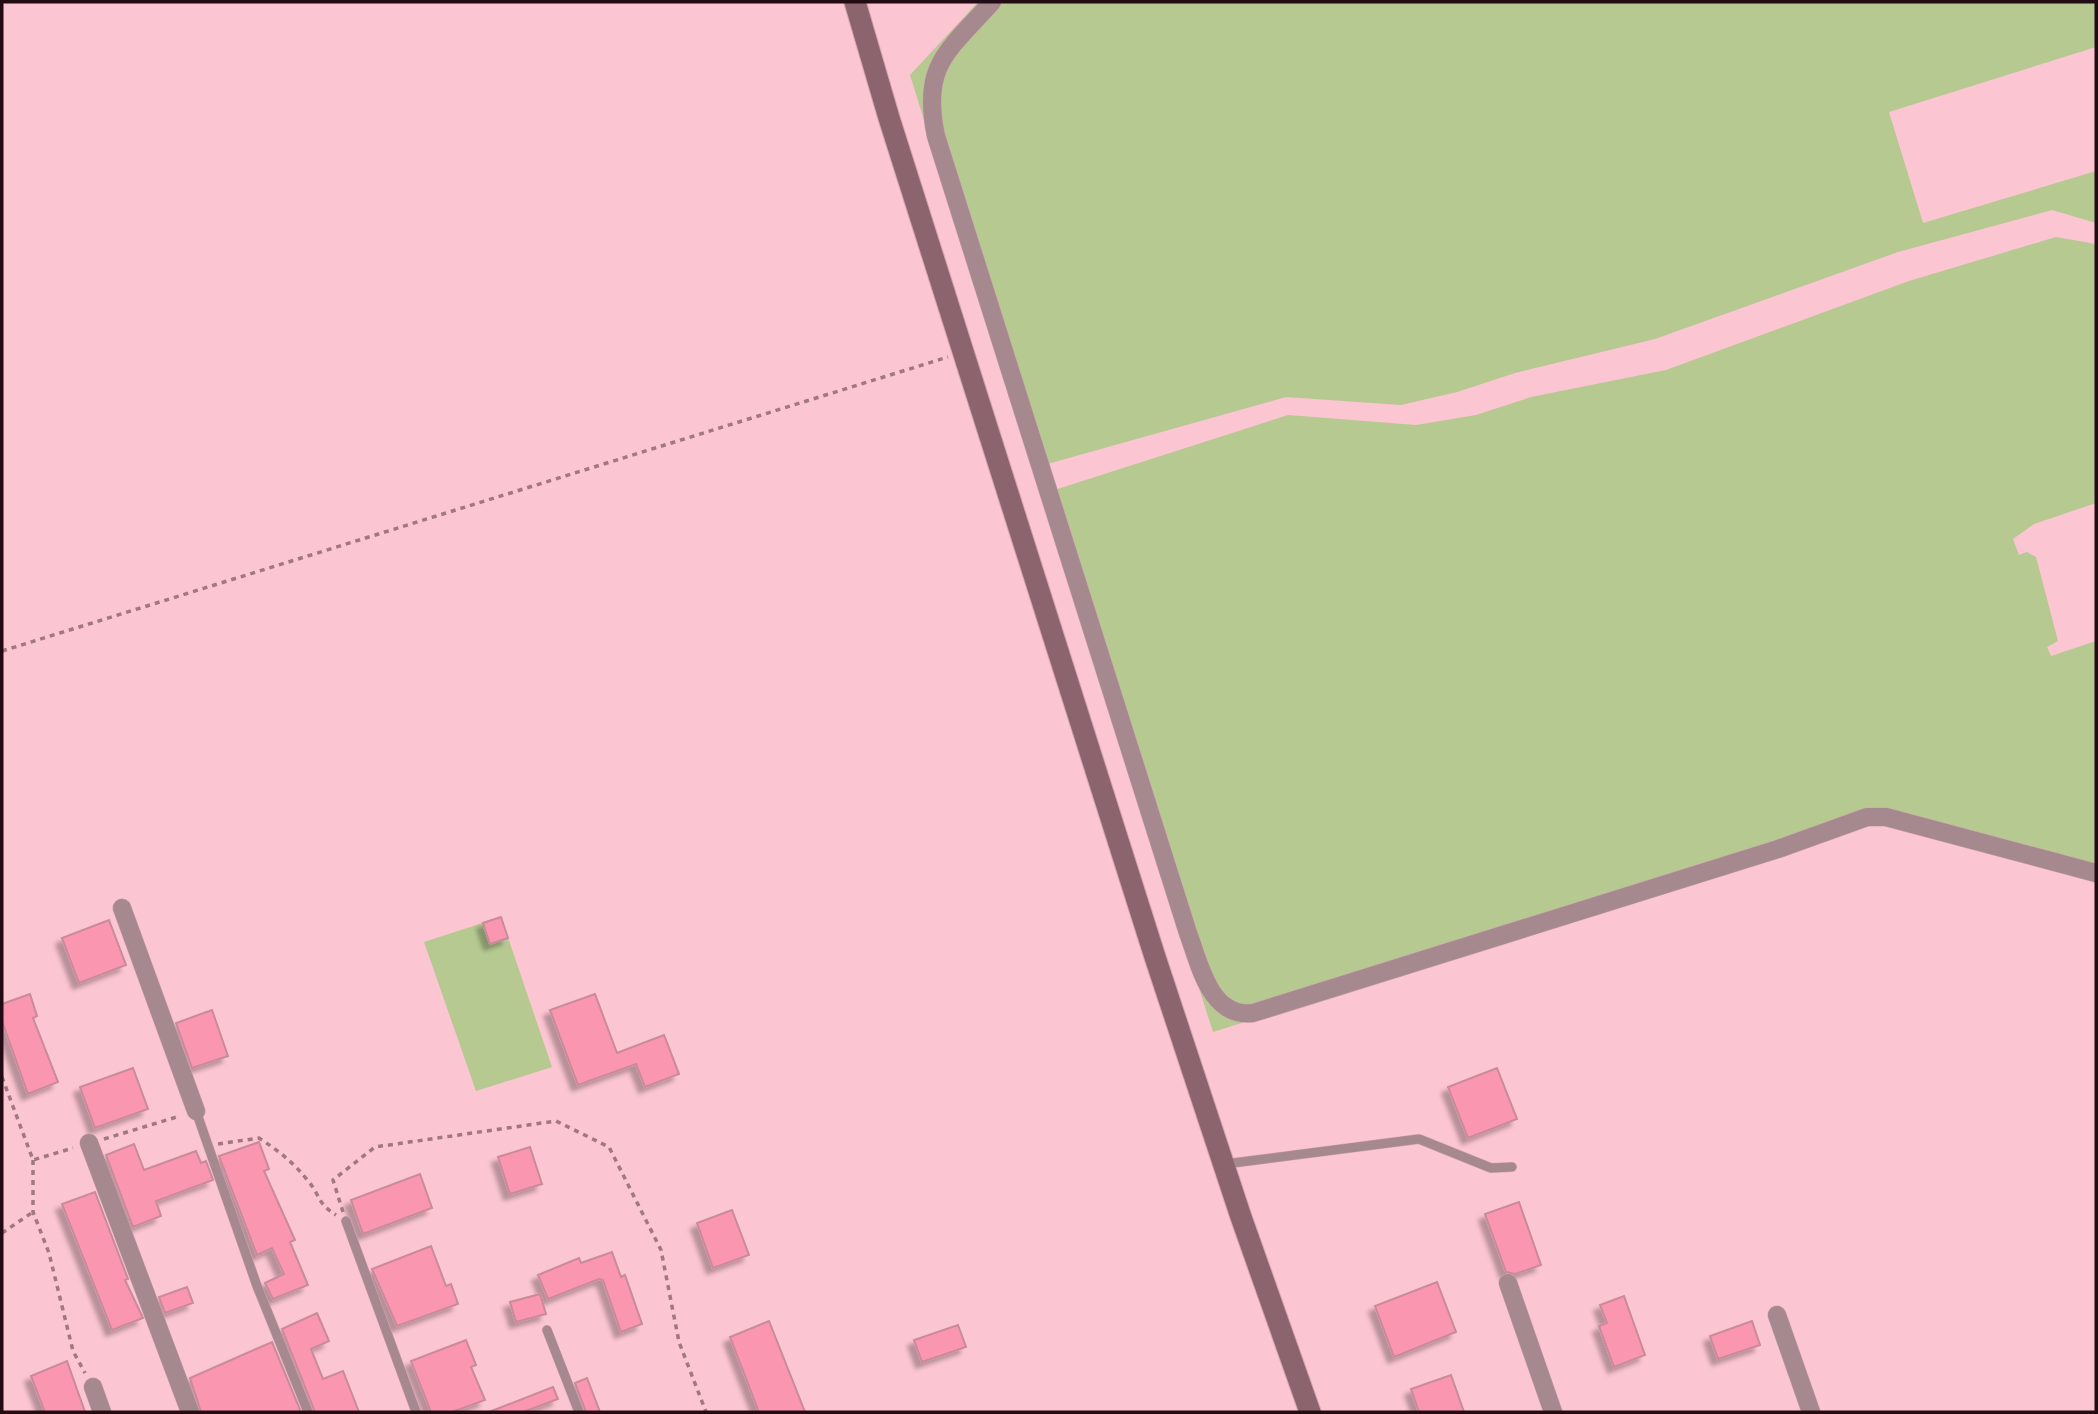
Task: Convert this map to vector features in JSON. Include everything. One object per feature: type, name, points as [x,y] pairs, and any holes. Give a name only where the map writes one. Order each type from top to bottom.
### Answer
[{"type":"street","points":[[855,2],[963,352],[1223,1164],[1310,1412]]},
{"type":"street","points":[[992,2],[936,69],[931,89],[936,136],[1188,933],[1205,977],[1223,1006],[1237,1013],[1253,1013],[1778,849],[1867,817],[1886,817],[2096,873]]},
{"type":"street","points":[[122,908],[196,1111]]},
{"type":"street","points":[[89,1143],[190,1412]]},
{"type":"street","points":[[1508,1283],[1553,1412]]},
{"type":"street","points":[[1777,1314],[1811,1412]]},
{"type":"street","points":[[93,1387],[102,1412]]},
{"type":"lane","points":[[196,1111],[257,1286],[309,1412]]},
{"type":"lane","points":[[1223,1164],[1419,1139],[1492,1168],[1512,1167]]},
{"type":"lane","points":[[346,1221],[416,1412]]},
{"type":"lane","points":[[547,1330],[579,1412]]},
{"type":"path","points":[[2,650],[963,352]]},
{"type":"path","points":[[346,1221],[333,1180],[375,1147],[556,1122],[609,1147],[661,1250],[678,1342],[706,1412]]},
{"type":"path","points":[[208,1146],[259,1138],[288,1157],[312,1185],[320,1205],[346,1221]]},
{"type":"path","points":[[33,1160],[33,1212],[49,1253],[74,1351],[93,1387]]},
{"type":"path","points":[[2,1233],[33,1212]]},
{"type":"green space","points":[[978,2],[2096,2],[2096,47],[1889,112],[1923,223],[2096,171],[2096,223],[2052,210],[1898,252],[1655,339],[1515,373],[1457,392],[1401,405],[1286,397],[1033,468],[910,75]]},
{"type":"green space","points":[[2056,237],[2096,244],[2096,503],[2034,524],[2013,539],[2019,555],[2027,552],[2036,557],[2058,641],[2047,647],[2051,656],[2096,641],[2096,879],[1873,823],[1213,1032],[1042,494],[1288,415],[1416,425],[1476,415],[1531,397],[1666,370],[1909,281]]},
{"type":"green space","points":[[501,917],[552,1067],[476,1091],[424,942]]},
{"type":"building","points":[[501,917],[508,938],[490,944],[483,923]]},
{"type":"building","points":[[109,920],[126,965],[79,983],[62,938]]},
{"type":"building","points":[[30,994],[37,1016],[33,1018],[58,1082],[28,1094],[2,1021],[2,1004]]},
{"type":"building","points":[[595,994],[617,1053],[664,1035],[679,1074],[645,1087],[636,1064],[578,1085],[550,1010]]},
{"type":"building","points":[[212,1010],[228,1056],[192,1068],[176,1023]]},
{"type":"building","points":[[133,1068],[148,1109],[95,1128],[80,1087]]},
{"type":"building","points":[[1497,1068],[1517,1119],[1468,1138],[1448,1087]]},
{"type":"building","points":[[259,1142],[269,1169],[264,1171],[295,1240],[290,1242],[308,1285],[273,1299],[265,1283],[284,1274],[272,1248],[257,1255],[219,1156]]},
{"type":"building","points":[[134,1144],[144,1170],[196,1151],[201,1163],[206,1161],[213,1180],[156,1201],[161,1216],[133,1227],[106,1155]]},
{"type":"building","points":[[530,1147],[542,1184],[510,1194],[498,1157]]},
{"type":"building","points":[[420,1174],[432,1208],[363,1234],[351,1200]]},
{"type":"building","points":[[95,1192],[128,1279],[125,1280],[143,1318],[112,1330],[62,1204]]},
{"type":"building","points":[[1519,1202],[1541,1265],[1515,1274],[1506,1272],[1485,1214]]},
{"type":"building","points":[[732,1210],[749,1255],[713,1268],[697,1223]]},
{"type":"building","points":[[431,1246],[446,1286],[451,1284],[458,1304],[397,1326],[372,1269]]},
{"type":"building","points":[[612,1252],[621,1277],[625,1275],[642,1324],[621,1332],[603,1280],[599,1279],[548,1299],[538,1275],[579,1258],[581,1263]]},
{"type":"building","points":[[1437,1282],[1456,1332],[1394,1357],[1375,1306]]},
{"type":"building","points":[[187,1287],[193,1303],[165,1313],[159,1297]]},
{"type":"building","points":[[540,1294],[546,1314],[516,1322],[510,1302]]},
{"type":"building","points":[[1624,1296],[1645,1355],[1614,1367],[1599,1326],[1607,1323],[1600,1305]]},
{"type":"building","points":[[317,1313],[329,1341],[311,1349],[323,1379],[343,1371],[359,1412],[315,1412],[282,1329]]},
{"type":"building","points":[[769,1321],[805,1412],[759,1412],[730,1337]]},
{"type":"building","points":[[1752,1321],[1760,1345],[1718,1359],[1710,1336]]},
{"type":"building","points":[[958,1325],[966,1347],[922,1362],[914,1340]]},
{"type":"building","points":[[466,1340],[476,1365],[471,1367],[485,1400],[452,1412],[431,1412],[411,1361]]},
{"type":"building","points":[[272,1342],[301,1412],[201,1412],[190,1378]]},
{"type":"building","points":[[67,1361],[85,1412],[45,1412],[31,1376]]},
{"type":"building","points":[[1451,1375],[1464,1412],[1419,1412],[1411,1389]]},
{"type":"building","points":[[587,1378],[600,1412],[586,1412],[575,1383]]},
{"type":"building","points":[[553,1387],[558,1399],[523,1412],[489,1412]]}]
